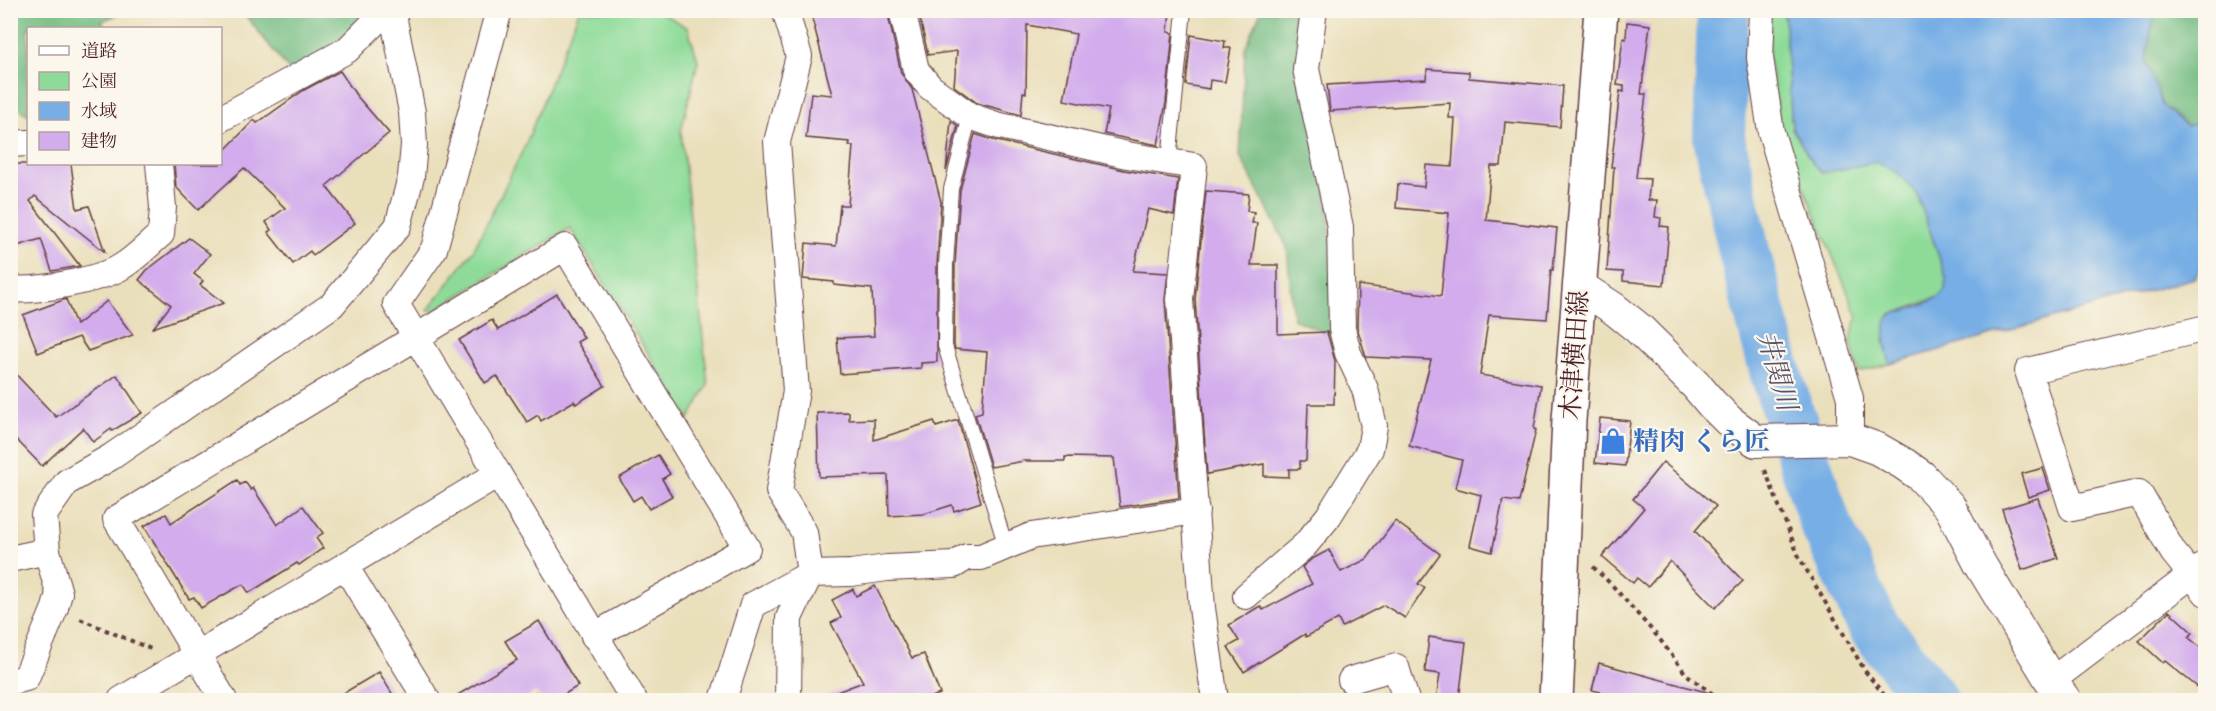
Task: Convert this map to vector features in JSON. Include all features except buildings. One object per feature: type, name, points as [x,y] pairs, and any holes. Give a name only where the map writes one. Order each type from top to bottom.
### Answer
[{"type":"main road","name":"木津横田線","points":[[1556,700],[1562,554],[1579,286],[1601,10]]},
{"type":"street","points":[[222,118],[346,50],[387,10]]},
{"type":"street","points":[[10,682],[26,678],[55,608],[58,593],[47,551],[44,515],[68,482],[111,457],[332,305],[398,226],[411,177],[414,145],[412,112],[392,10]]},
{"type":"street","points":[[499,10],[434,249],[396,304],[634,700]]},
{"type":"street","points":[[785,10],[799,57],[777,142],[796,391],[779,491],[804,532],[810,574],[789,618],[788,700]]},
{"type":"street","points":[[902,10],[916,70],[930,87],[970,116],[996,125],[1127,155],[1194,166],[1180,299],[1202,608],[1215,700]]},
{"type":"street","points":[[1246,596],[1305,545],[1328,517],[1370,449],[1374,426],[1365,389],[1348,353],[1342,329],[1340,227],[1306,69],[1314,10]]},
{"type":"street","points":[[1762,10],[1761,58],[1772,132],[1850,398],[1840,440]]},
{"type":"street","points":[[10,144],[27,142]]},
{"type":"street","points":[[10,289],[26,291],[93,277],[120,268],[137,255],[161,234],[164,207],[159,165]]},
{"type":"street","points":[[224,700],[116,519],[566,247],[747,548],[594,636]]},
{"type":"street","points":[[1579,286],[1638,328],[1729,421],[1763,442],[1840,440],[1878,449],[1921,476],[1950,507],[1980,564],[2058,691],[2201,578],[2173,552],[2139,493],[2072,508],[2028,371],[2205,328]]},
{"type":"street","points":[[121,700],[498,474]]},
{"type":"street","points":[[723,700],[753,605],[810,574],[954,565],[967,557],[981,557],[1031,536],[1196,511]]},
{"type":"street","points":[[10,559],[47,551]]},
{"type":"street","points":[[345,566],[427,700]]},
{"type":"street","points":[[1351,680],[1396,667],[1406,700]]},
{"type":"lane","points":[[1169,161],[1184,10]]},
{"type":"lane","points":[[970,116],[951,189],[946,265],[945,345],[1006,547]]},
{"type":"path","points":[[1763,442],[1770,485],[1799,557],[1865,671],[1888,700]]},
{"type":"path","points":[[1562,554],[1590,564],[1658,637],[1686,674],[1720,700]]},
{"type":"path","points":[[55,608],[156,651]]},
{"type":"green space","points":[[11,10],[126,10],[102,21],[105,27],[27,27],[27,114],[11,102]]},
{"type":"green space","points":[[242,11],[367,11],[341,42],[292,74]]},
{"type":"green space","points":[[579,11],[659,11],[688,28],[698,61],[681,131],[708,385],[689,419],[570,228],[433,311],[428,310],[473,251],[525,146]]},
{"type":"green space","points":[[1261,11],[1304,11],[1330,227],[1339,338],[1293,319],[1287,247],[1240,156],[1245,49]]},
{"type":"green space","points":[[1770,11],[1784,11],[1792,128],[1822,173],[1875,162],[1893,169],[1904,178],[1917,194],[1946,277],[1945,290],[1941,296],[1890,315],[1884,341],[1890,364],[1859,372],[1852,338],[1858,317],[1780,130],[1769,57]]},
{"type":"green space","points":[[2150,11],[2205,11],[2205,121],[2186,126],[2162,105],[2146,60],[2153,19]]},
{"type":"water","points":[[1784,11],[2150,11],[2153,19],[2146,60],[2162,105],[2186,126],[2205,121],[2205,259],[2194,278],[1890,364],[1885,343],[1887,319],[1893,314],[1926,304],[1940,296],[1945,290],[1946,277],[1917,194],[1898,173],[1876,162],[1823,173],[1813,164],[1792,128]]},
{"type":"waterway","name":"井関川","points":[[1723,10],[1719,138],[1744,251],[1777,378],[1825,523],[1874,627],[1932,700]]},
{"type":"place","name":"精肉 くら匠","points":[[1613,441]]}]
